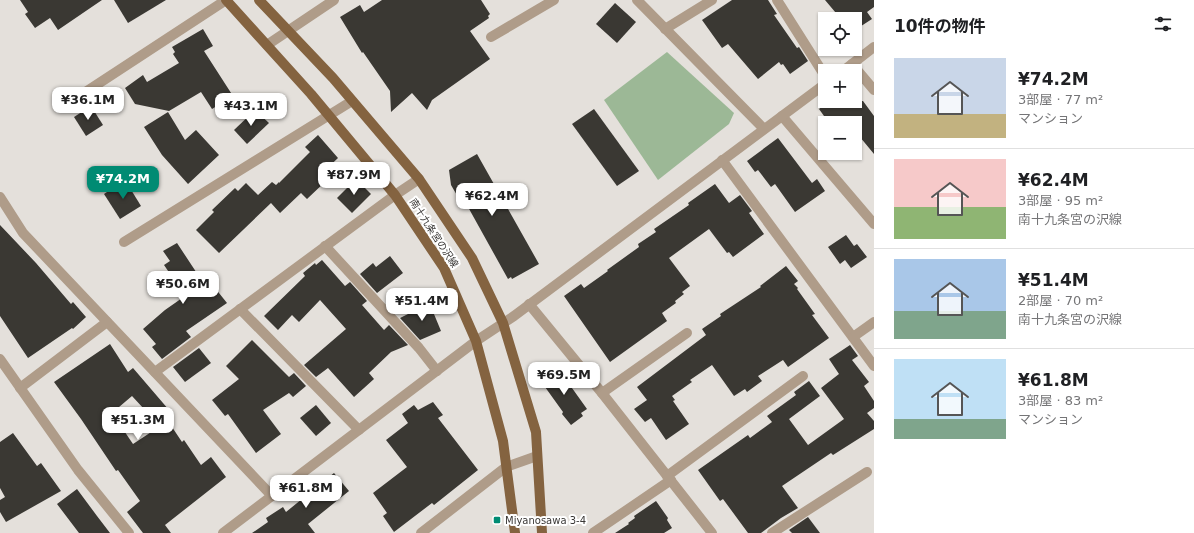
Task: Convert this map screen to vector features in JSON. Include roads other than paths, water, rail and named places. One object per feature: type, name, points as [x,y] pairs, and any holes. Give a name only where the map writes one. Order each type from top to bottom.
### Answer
[{"type":"main road","name":"南十九条宮の沢線","points":[[226,0],[328,115],[395,195],[444,268],[476,341],[503,441],[515,533]]},
{"type":"main road","name":"南十九条宮の沢線","points":[[259,0],[352,101],[420,179],[472,258],[503,323],[536,432],[542,533]]},
{"type":"street","points":[[81,95],[226,0]]},
{"type":"street","points":[[267,45],[334,0]]},
{"type":"street","points":[[491,37],[554,0]]},
{"type":"street","points":[[637,0],[764,129]]},
{"type":"street","points":[[665,29],[712,0]]},
{"type":"street","points":[[777,0],[818,65]]},
{"type":"street","points":[[852,64],[874,48]]},
{"type":"street","points":[[862,76],[874,90]]},
{"type":"street","points":[[224,533],[476,341],[529,304],[818,89]]},
{"type":"street","points":[[124,242],[352,101]]},
{"type":"street","points":[[782,116],[874,224]]},
{"type":"street","points":[[722,160],[874,366]]},
{"type":"street","points":[[155,372],[395,195],[420,179]]},
{"type":"street","points":[[0,197],[23,233],[272,496]]},
{"type":"street","points":[[325,246],[419,348],[437,371]]},
{"type":"street","points":[[529,304],[602,393],[712,533]]},
{"type":"street","points":[[240,309],[359,430]]},
{"type":"street","points":[[20,388],[107,322]]},
{"type":"street","points":[[853,337],[874,322]]},
{"type":"street","points":[[602,393],[687,333]]},
{"type":"street","points":[[0,359],[78,470],[129,533]]},
{"type":"street","points":[[593,533],[669,478],[803,376]]},
{"type":"street","points":[[421,533],[506,468],[537,456]]},
{"type":"street","points":[[772,533],[866,472]]},
{"type":"place","name":"Miyanosawa 3-4","points":[[497,520]]}]
